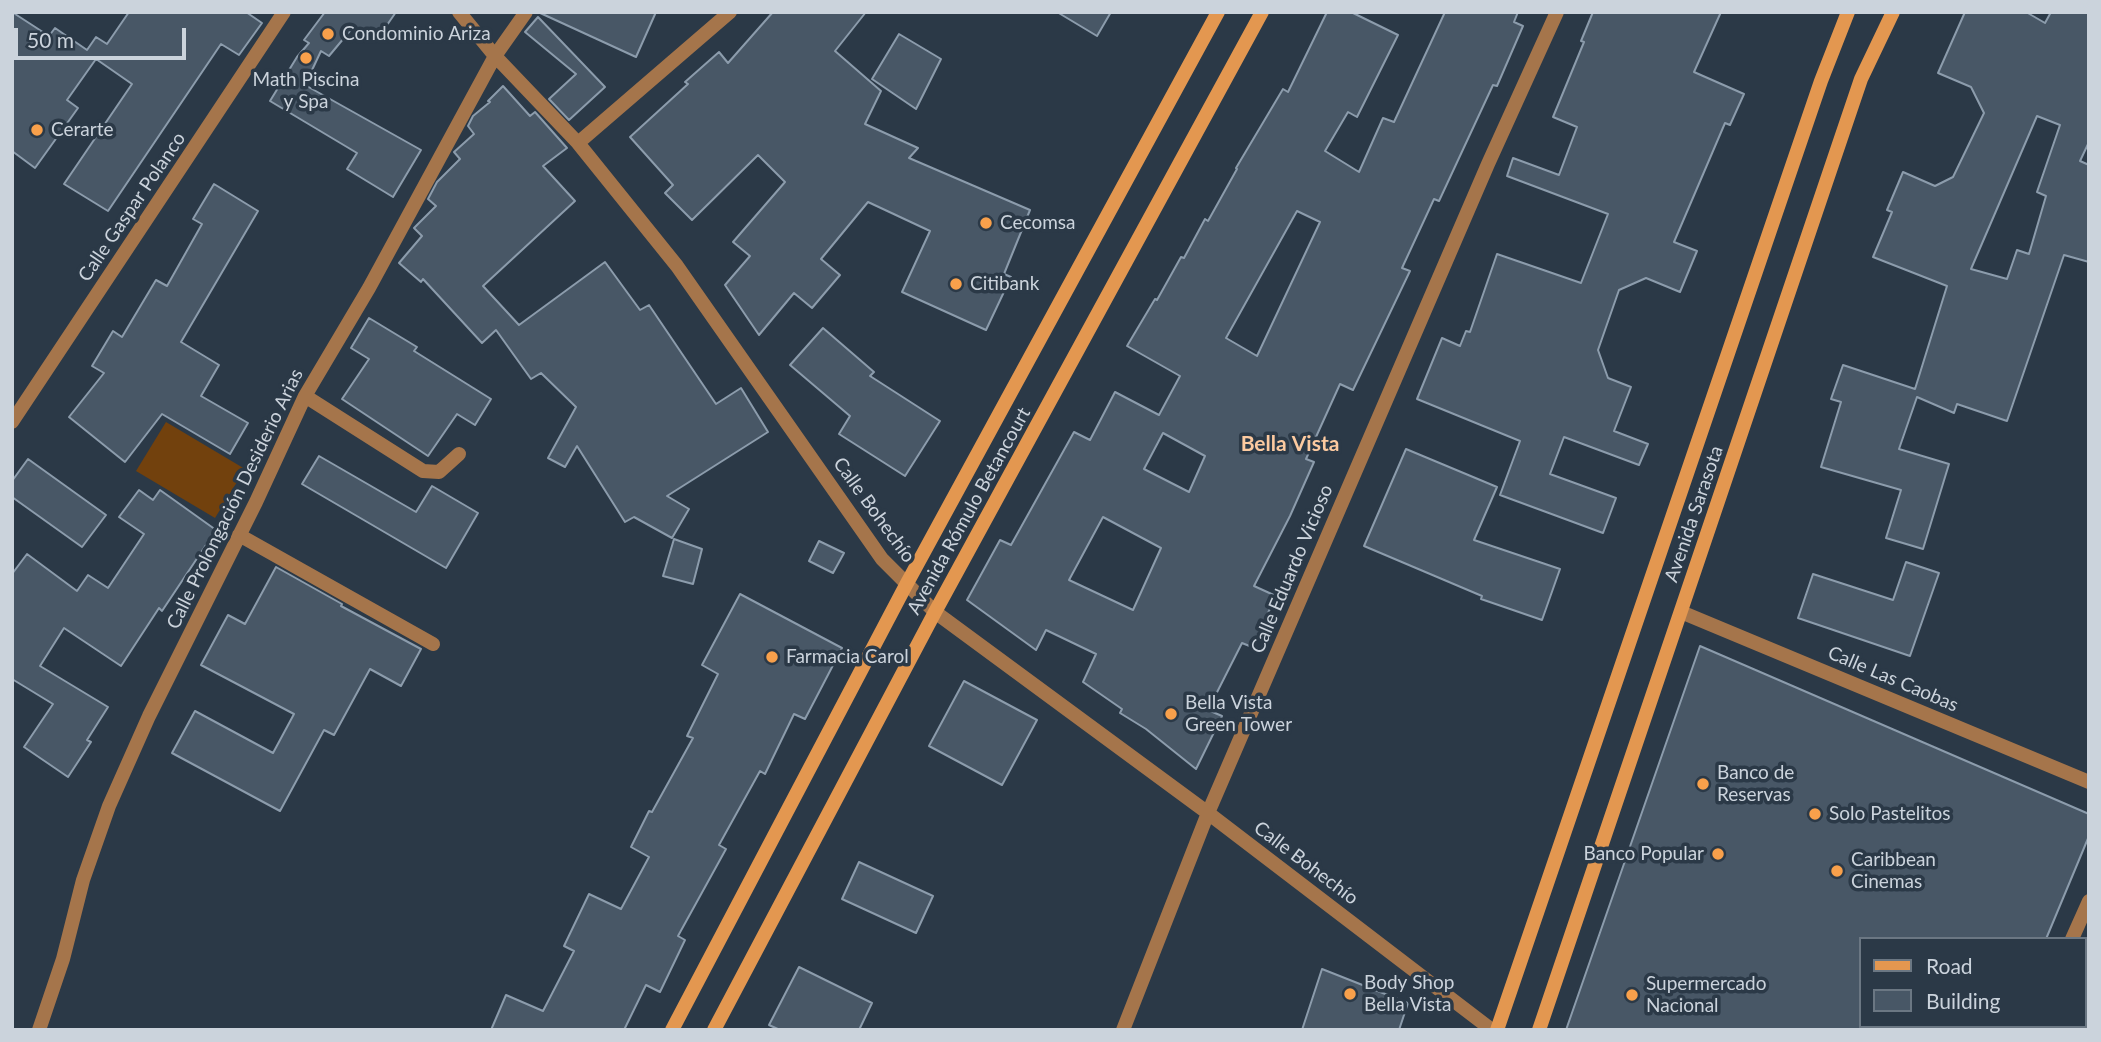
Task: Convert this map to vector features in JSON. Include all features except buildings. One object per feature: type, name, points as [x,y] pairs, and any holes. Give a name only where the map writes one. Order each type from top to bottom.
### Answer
[{"type":"main road","name":"Avenida Rómulo Betancourt","points":[[672,1030],[906,585],[1217,12]]},
{"type":"main road","name":"Avenida Rómulo Betancourt","points":[[715,1030],[935,612],[1262,12]]},
{"type":"main road","name":"Avenida Sarasota","points":[[1495,1030],[1817,94],[1849,12]]},
{"type":"main road","name":"Avenida Sarasota","points":[[1539,1030],[1861,79],[1893,12]]},
{"type":"street","name":"Calle Gaspar Polanco","points":[[12,422],[284,12]]},
{"type":"street","name":"Calle Bohechío","points":[[459,12],[495,56],[578,143],[677,266],[883,559],[906,585],[935,612],[1208,813],[1495,1030]]},
{"type":"street","name":"Calle Prolongación Desiderio Arias","points":[[39,1030],[63,959],[83,880],[109,806],[149,716],[305,396],[369,288],[495,56],[526,12]]},
{"type":"street","points":[[578,143],[730,12]]},
{"type":"street","name":"Calle Eduardo Vicioso","points":[[1123,1030],[1208,813],[1488,164],[1557,12]]},
{"type":"street","points":[[305,396],[422,471],[439,472],[459,454]]},
{"type":"street","points":[[239,535],[433,644]]},
{"type":"street","name":"Calle Las Caobas","points":[[1681,612],[2089,782]]},
{"type":"street","points":[[2073,937],[2089,901]]},
{"type":"shaded area","points":[[166,422],[245,469],[215,518],[136,471]]},
{"type":"place","name":"Condominio Ariza","points":[[328,34]]},
{"type":"place","name":"Math Piscina y Spa","points":[[306,58]]},
{"type":"place","name":"Cerarte","points":[[37,130]]},
{"type":"place","name":"Cecomsa","points":[[986,223]]},
{"type":"place","name":"Citibank","points":[[956,284]]},
{"type":"place","name":"Farmacia Carol","points":[[772,657]]},
{"type":"place","name":"Bella Vista Green Tower","points":[[1171,714]]},
{"type":"place","name":"Banco de Reservas","points":[[1703,784]]},
{"type":"place","name":"Solo Pastelitos","points":[[1815,814]]},
{"type":"place","name":"Banco Popular","points":[[1718,854]]},
{"type":"place","name":"Caribbean Cinemas","points":[[1837,871]]},
{"type":"place","name":"Body Shop Bella Vista","points":[[1350,994]]},
{"type":"place","name":"Supermercado Nacional","points":[[1632,995]]},
{"type":"district","name":"Bella Vista","points":[[1290,444]]}]
